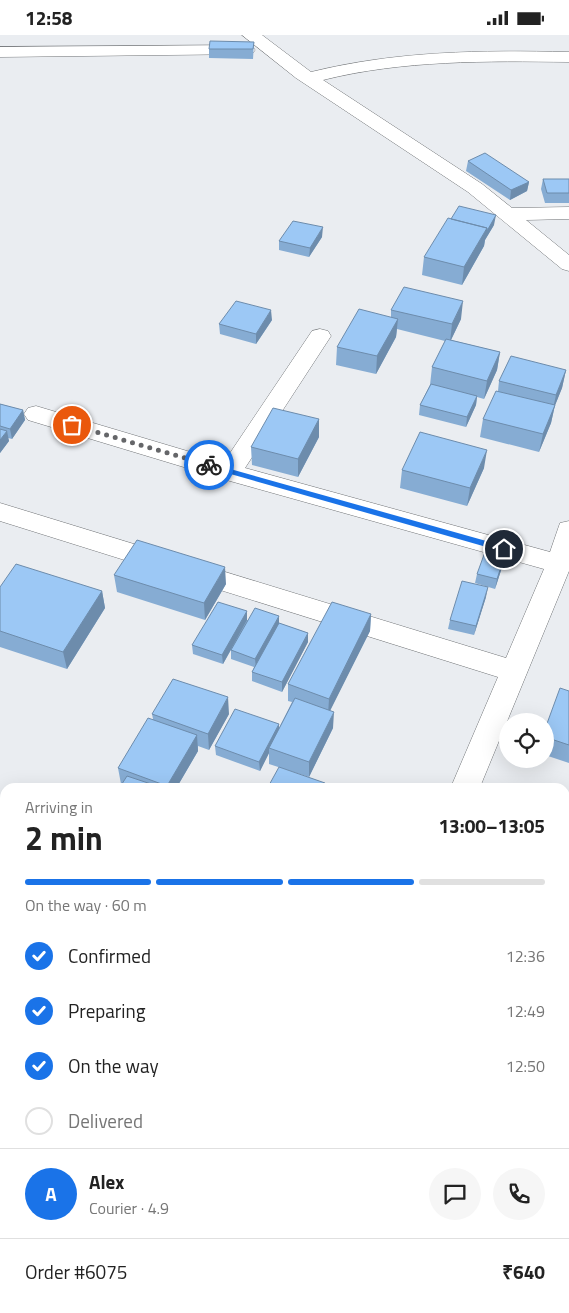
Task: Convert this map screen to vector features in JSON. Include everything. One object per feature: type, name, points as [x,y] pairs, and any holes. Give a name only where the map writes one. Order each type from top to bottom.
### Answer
[{"type":"street","points":[[251,35],[308,78],[475,187],[569,265]]},
{"type":"street","points":[[0,52],[270,49]]},
{"type":"street","points":[[308,78],[344,68],[419,59],[569,57]]},
{"type":"street","points":[[507,214],[569,213]]},
{"type":"street","points":[[230,472],[320,336]]},
{"type":"street","points":[[36,414],[230,472],[559,564]]},
{"type":"street","points":[[0,511],[514,671]]},
{"type":"street","points":[[468,783],[559,564],[569,530]]},
{"type":"building","points":[[210,41],[254,42],[253,49],[209,49]]},
{"type":"building","points":[[485,153],[529,182],[511,190],[468,161]]},
{"type":"building","points":[[543,179],[569,179],[569,193],[547,193]]},
{"type":"building","points":[[459,206],[496,215],[487,231],[487,228],[451,219]]},
{"type":"building","points":[[448,218],[487,228],[464,267],[424,257]]},
{"type":"building","points":[[293,221],[323,227],[310,248],[279,241]]},
{"type":"building","points":[[404,287],[463,301],[452,324],[391,310]]},
{"type":"building","points":[[236,301],[271,310],[256,334],[219,324]]},
{"type":"building","points":[[359,309],[398,319],[377,356],[337,347]]},
{"type":"building","points":[[446,339],[500,352],[487,381],[432,367]]},
{"type":"building","points":[[511,356],[566,370],[556,395],[499,381]]},
{"type":"building","points":[[431,384],[477,396],[467,417],[420,405]]},
{"type":"building","points":[[496,391],[555,405],[543,434],[483,419]]},
{"type":"building","points":[[0,404],[23,410],[10,429],[0,426]]},
{"type":"building","points":[[273,408],[319,419],[298,459],[251,447]]},
{"type":"building","points":[[0,429],[7,431],[0,440]]},
{"type":"building","points":[[420,432],[487,450],[470,488],[402,470]]},
{"type":"building","points":[[137,540],[225,567],[204,603],[114,575]]},
{"type":"building","points":[[489,541],[508,546],[497,579],[477,574]]},
{"type":"building","points":[[16,564],[102,591],[63,652],[0,631],[0,587]]},
{"type":"building","points":[[462,581],[488,587],[476,626],[450,620]]},
{"type":"building","points":[[218,602],[247,611],[222,655],[192,645]]},
{"type":"building","points":[[332,602],[371,614],[329,699],[288,684]]},
{"type":"building","points":[[255,608],[279,616],[255,659],[231,650]]},
{"type":"building","points":[[279,623],[308,633],[282,682],[252,672]]},
{"type":"building","points":[[173,679],[228,697],[208,734],[152,714]]},
{"type":"building","points":[[560,688],[569,691],[569,745],[554,740],[554,713],[551,713]]},
{"type":"building","points":[[295,698],[334,712],[309,762],[269,748]]},
{"type":"building","points":[[235,709],[279,724],[259,762],[215,746]]},
{"type":"building","points":[[148,718],[197,735],[169,783],[159,783],[118,768]]},
{"type":"building","points":[[279,767],[325,783],[270,783]]},
{"type":"building","points":[[127,776],[148,783],[123,783]]},
{"type":"way so far","points":[[72,425],[209,465]]},
{"type":"route","points":[[209,465],[504,549]]}]
